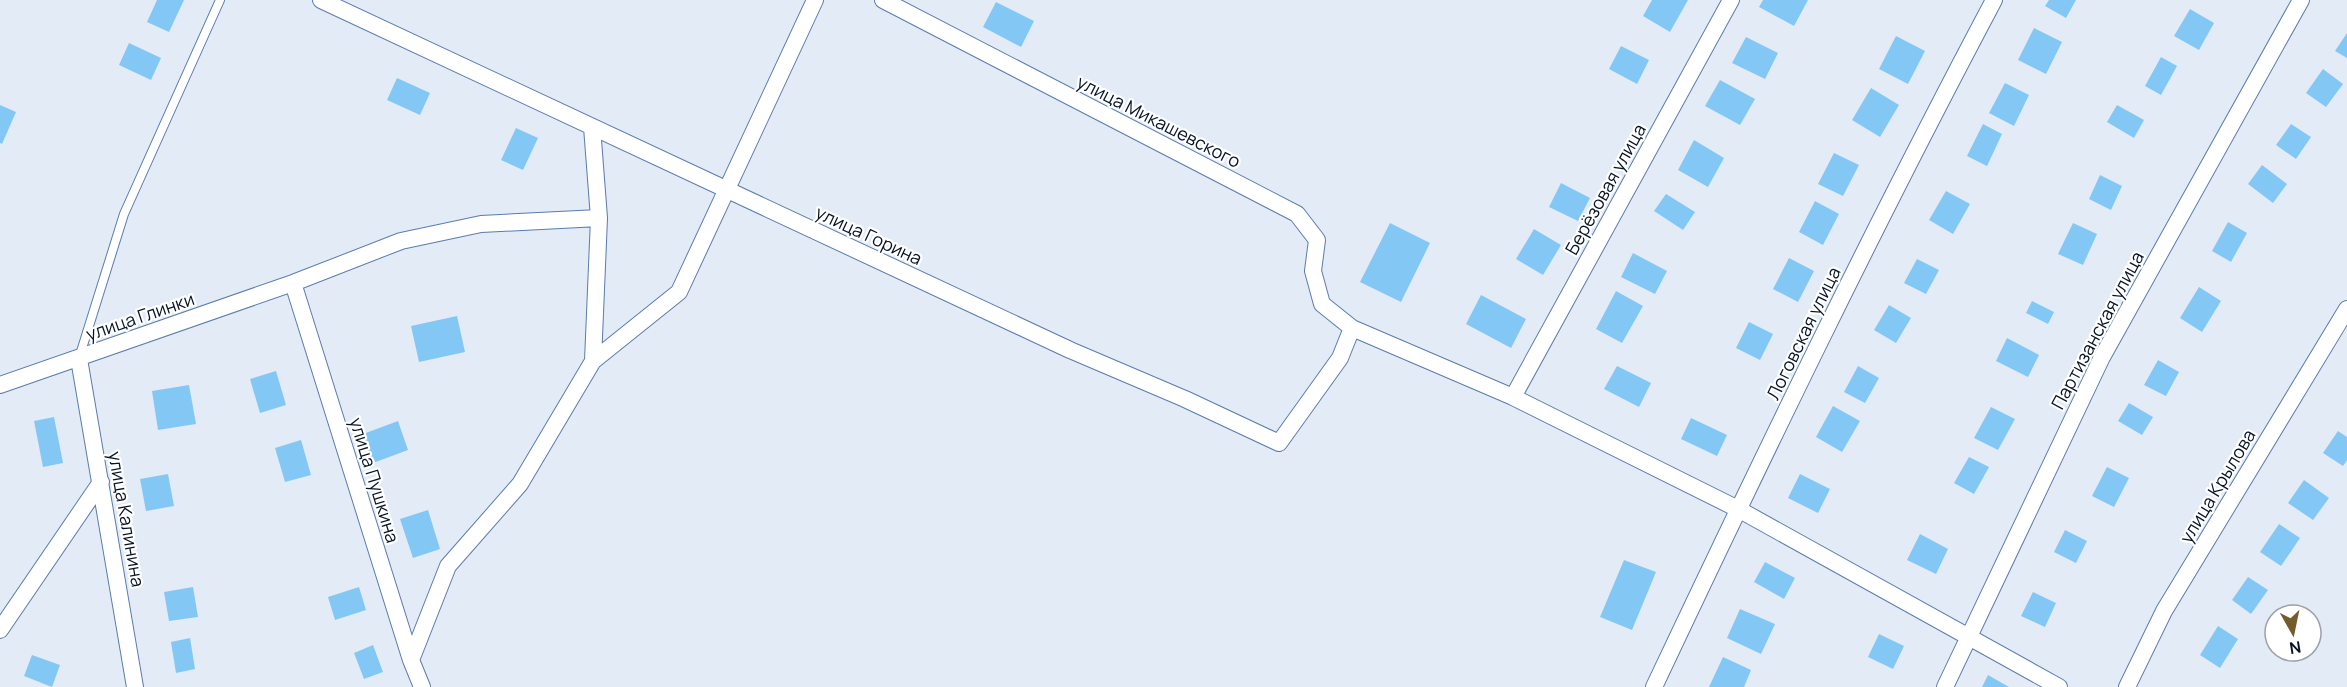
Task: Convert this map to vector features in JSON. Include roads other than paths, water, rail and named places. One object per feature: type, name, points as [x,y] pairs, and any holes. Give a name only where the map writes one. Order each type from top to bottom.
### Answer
[{"type":"street","name":"улица Горина","points":[[321,0],[1070,350],[1185,399],[1279,443],[1340,358],[1352,328]]},
{"type":"street","points":[[411,660],[448,566],[520,484],[593,361],[679,292],[815,0]]},
{"type":"street","name":"улица Микашевского","points":[[883,0],[1297,214],[1317,240],[1314,271],[1322,304],[1352,328],[1513,397],[1738,509],[2059,687]]},
{"type":"street","name":"Берёзовая улица","points":[[1513,397],[1731,0]]},
{"type":"street","name":"Логовская улица","points":[[1654,687],[1738,509],[1914,151],[1994,0]]},
{"type":"street","name":"Партизанская улица","points":[[1945,687],[2102,357],[2301,0]]},
{"type":"street","points":[[592,127],[599,218],[593,361]]},
{"type":"street","name":"улица Глинки","points":[[0,384],[293,284],[401,241],[481,224],[599,218]]},
{"type":"street","name":"улица Пушкина","points":[[293,284],[411,660],[422,687]]},
{"type":"street","name":"улица Крылова","points":[[2127,687],[2164,611],[2347,309]]},
{"type":"street","name":"улица Калинина","points":[[79,358],[135,687]]},
{"type":"street","points":[[0,630],[101,482]]},
{"type":"lane","points":[[79,358],[124,214],[220,0]]}]
